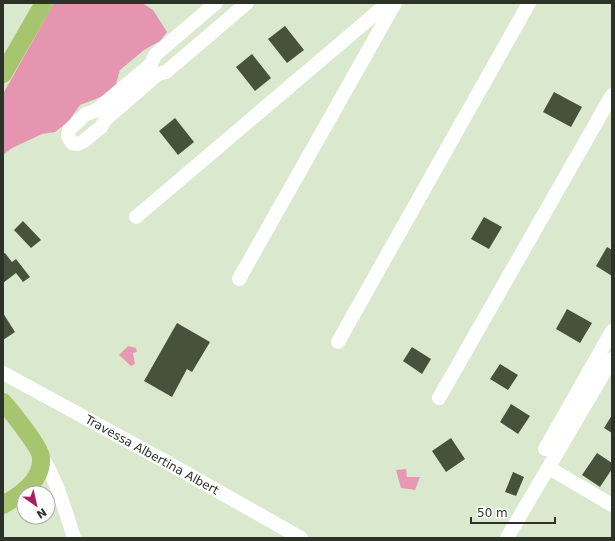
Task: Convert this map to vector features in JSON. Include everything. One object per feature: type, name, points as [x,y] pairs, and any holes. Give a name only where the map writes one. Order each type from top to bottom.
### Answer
[{"type":"main road","points":[[3,74],[44,3]]},
{"type":"main road","points":[[3,402],[28,434],[41,456],[41,466],[31,485],[3,505]]},
{"type":"street","points":[[216,3],[155,55],[151,64],[95,111],[86,114],[69,130],[68,136],[70,141],[78,144],[84,142],[101,127],[106,119],[158,74],[166,72],[247,3]]},
{"type":"street","points":[[136,217],[388,3]]},
{"type":"street","points":[[239,279],[395,3]]},
{"type":"street","points":[[338,342],[529,3]]},
{"type":"street","points":[[439,398],[612,95]]},
{"type":"street","points":[[545,449],[612,331]]},
{"type":"street","points":[[507,538],[612,359]]},
{"type":"street","name":"Travessa Albertina Albert","points":[[3,373],[170,464],[301,538]]},
{"type":"street","points":[[41,456],[54,479],[74,538]]},
{"type":"street","points":[[549,468],[612,505]]},
{"type":"shaded area","points":[[54,3],[142,3],[153,10],[167,32],[160,41],[144,50],[120,70],[115,87],[103,96],[80,105],[68,122],[55,132],[42,134],[12,148],[3,155],[3,94]]},
{"type":"shaded area","points":[[128,346],[136,348],[137,352],[133,353],[135,364],[131,366],[119,355]]},
{"type":"shaded area","points":[[406,469],[407,477],[420,477],[415,490],[401,488],[396,470]]},
{"type":"building","points":[[285,26],[304,50],[287,63],[268,39]]},
{"type":"building","points":[[252,54],[271,78],[255,91],[236,67]]},
{"type":"building","points":[[554,92],[582,107],[571,127],[543,112]]},
{"type":"building","points":[[175,118],[194,142],[178,155],[159,131]]},
{"type":"building","points":[[484,217],[502,227],[489,249],[471,239]]},
{"type":"building","points":[[23,221],[41,240],[31,248],[14,230]]},
{"type":"building","points":[[607,247],[612,250],[612,276],[596,266]]},
{"type":"building","points":[[5,253],[12,262],[16,259],[30,277],[23,282],[16,273],[3,283],[3,254]]},
{"type":"building","points":[[567,309],[592,323],[580,343],[556,329]]},
{"type":"building","points":[[3,313],[15,332],[3,340]]},
{"type":"building","points":[[177,323],[210,342],[192,372],[187,369],[172,397],[144,381]]},
{"type":"building","points":[[412,347],[431,359],[422,374],[403,361]]},
{"type":"building","points":[[500,364],[518,375],[508,390],[490,379]]},
{"type":"building","points":[[511,404],[530,416],[518,434],[500,422]]},
{"type":"building","points":[[612,415],[612,433],[604,428]]},
{"type":"building","points":[[451,438],[465,459],[446,472],[432,451]]},
{"type":"building","points":[[597,453],[612,463],[612,469],[600,487],[582,475]]},
{"type":"building","points":[[513,472],[524,477],[516,496],[505,492]]}]
